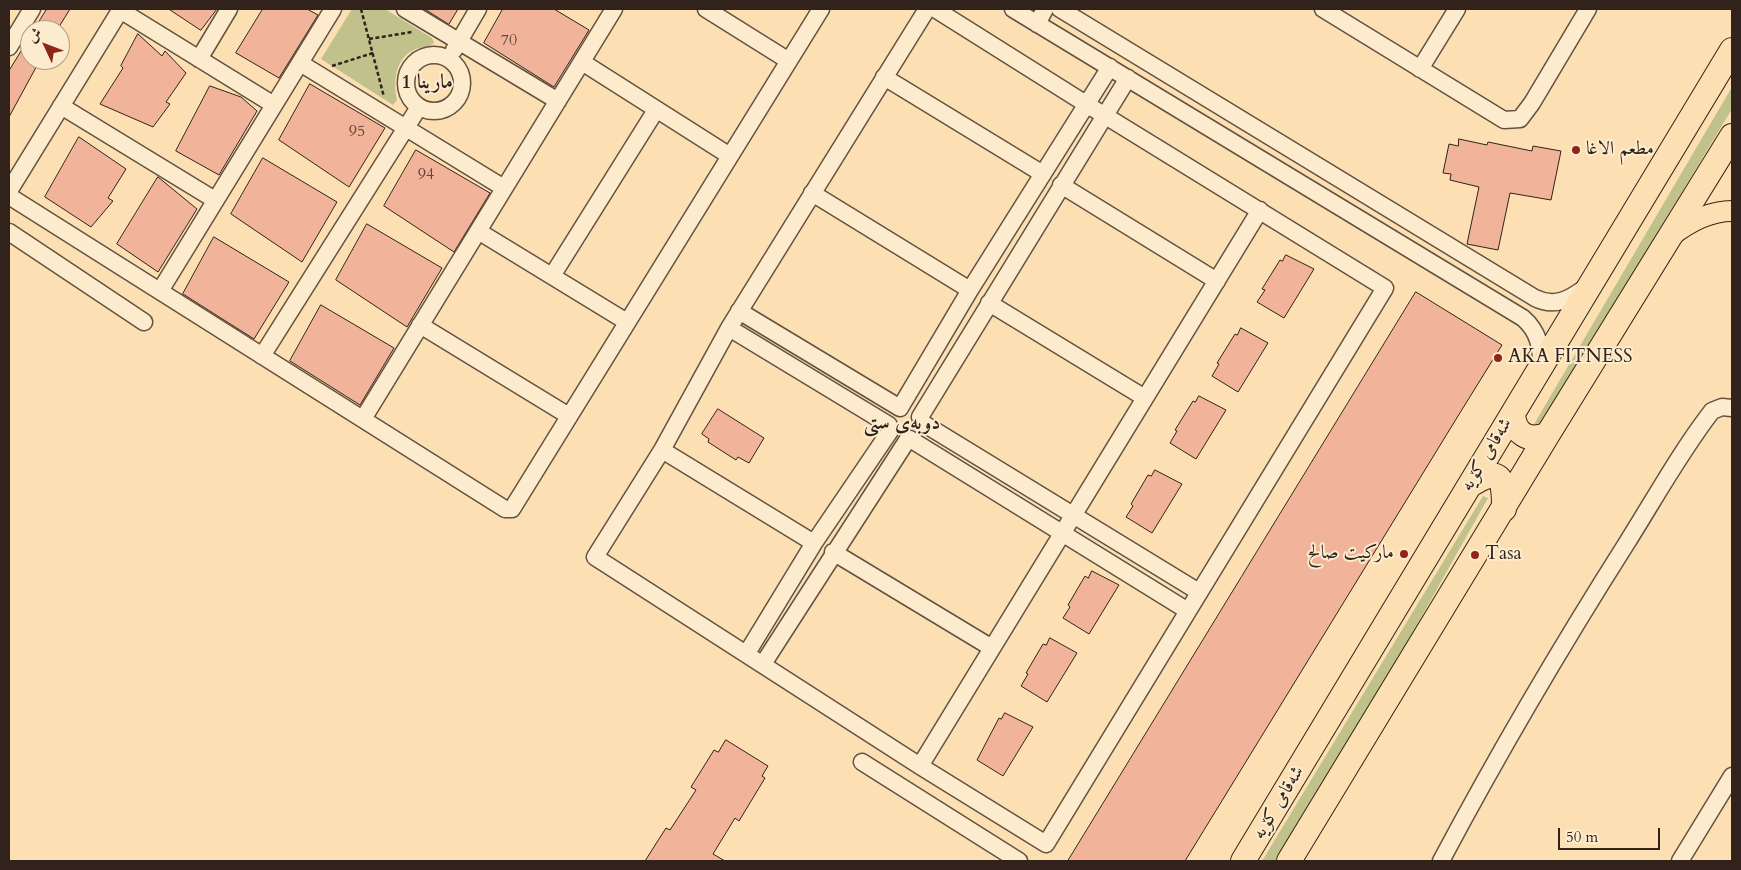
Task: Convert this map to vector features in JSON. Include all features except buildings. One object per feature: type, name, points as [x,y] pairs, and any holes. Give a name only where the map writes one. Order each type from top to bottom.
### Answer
[{"type":"highway","name":"شەقامی کۆیە","points":[[1243,861],[1732,50]]},
{"type":"highway","name":"شەقامی کۆیە","points":[[1289,861],[1548,434],[1732,136]]},
{"type":"highway","points":[[1513,414],[1513,422],[1523,436],[1532,438],[1548,434]]},
{"type":"highway","points":[[1469,486],[1486,475],[1493,475],[1500,479],[1504,486],[1504,509]]},
{"type":"main road","points":[[1670,238],[1687,224],[1707,215],[1732,211]]},
{"type":"street","points":[[9,191],[121,9],[274,105]]},
{"type":"street","points":[[199,59],[229,9]]},
{"type":"street","points":[[160,291],[333,9]]},
{"type":"street","points":[[406,9],[558,101]]},
{"type":"street","points":[[449,59],[478,9]]},
{"type":"street","points":[[363,419],[614,9]]},
{"type":"street","points":[[706,9],[789,60]]},
{"type":"street","points":[[9,196],[507,510],[513,508],[821,9]]},
{"type":"street","points":[[926,9],[739,311],[662,450],[595,557],[920,766],[1046,844],[1385,288],[1105,116],[936,9]]},
{"type":"street","points":[[1013,9],[1528,322],[1536,333],[1540,346],[1540,363],[1537,376]]},
{"type":"street","points":[[1037,24],[1045,9]]},
{"type":"street","points":[[1060,9],[1540,300],[1562,302],[1573,297],[1597,276]]},
{"type":"street","points":[[1420,68],[1457,9]]},
{"type":"street","points":[[1328,10],[1504,120],[1520,119],[1532,103],[1588,9]]},
{"type":"street","points":[[9,47],[28,10]]},
{"type":"street","points":[[431,55],[449,59],[461,72],[462,90],[458,98],[444,110],[436,112],[419,107],[411,99],[407,91],[408,72],[414,64],[431,55]]},
{"type":"street","points":[[300,62],[504,188]]},
{"type":"street","points":[[582,62],[730,156]]},
{"type":"street","points":[[747,653],[814,543],[889,428],[890,416],[900,408],[970,290],[1110,67]]},
{"type":"street","points":[[884,77],[1043,174]]},
{"type":"street","points":[[763,664],[833,552],[909,439],[918,432],[920,420],[989,303],[1128,78]]},
{"type":"street","points":[[61,106],[215,200]]},
{"type":"street","points":[[262,356],[419,107]]},
{"type":"street","points":[[552,276],[656,110]]},
{"type":"street","points":[[1061,185],[1217,281]]},
{"type":"street","points":[[812,193],[970,290]]},
{"type":"street","points":[[920,766],[1260,210]]},
{"type":"street","points":[[1019,211],[1038,222]]},
{"type":"street","points":[[478,231],[628,322]]},
{"type":"street","points":[[9,232],[144,322]]},
{"type":"street","points":[[1528,322],[1540,300]]},
{"type":"street","points":[[989,303],[1145,398]]},
{"type":"street","points":[[739,311],[900,408],[910,408],[920,420],[1073,516],[1200,592]]},
{"type":"street","points":[[420,325],[570,416]]},
{"type":"street","points":[[729,328],[889,428],[896,437],[909,439],[1188,611]]},
{"type":"street","points":[[1441,861],[1472,802],[1589,604],[1662,488],[1712,411],[1722,407],[1732,408]]},
{"type":"street","points":[[662,450],[814,543]]},
{"type":"street","points":[[833,552],[992,648]]},
{"type":"street","points":[[862,762],[1019,861]]},
{"type":"street","points":[[1680,861],[1732,776]]},
{"type":"path","points":[[361,9],[390,118]]},
{"type":"path","points":[[369,39],[436,28]]},
{"type":"path","points":[[314,72],[373,53]]},
{"type":"green space","points":[[352,9],[385,9],[432,38],[434,43],[432,45],[409,53],[400,64],[397,70],[395,85],[397,100],[393,105],[321,59]]},
{"type":"green space","points":[[1732,87],[1732,109],[1536,434],[1530,431]]},
{"type":"green space","points":[[1483,496],[1488,498],[1391,671],[1277,861],[1262,861]]},
{"type":"place","name":"مطعم الاغا","points":[[1576,150]]},
{"type":"place","name":"AKA FITNESS","points":[[1498,358]]},
{"type":"place","name":"ماركيت صالح","points":[[1404,554]]},
{"type":"place","name":"Tasa","points":[[1475,555]]},
{"type":"district","name":"مارینا 1","points":[[427,83]]},
{"type":"district","name":"دوبه‌ی ستی","points":[[902,424]]}]
